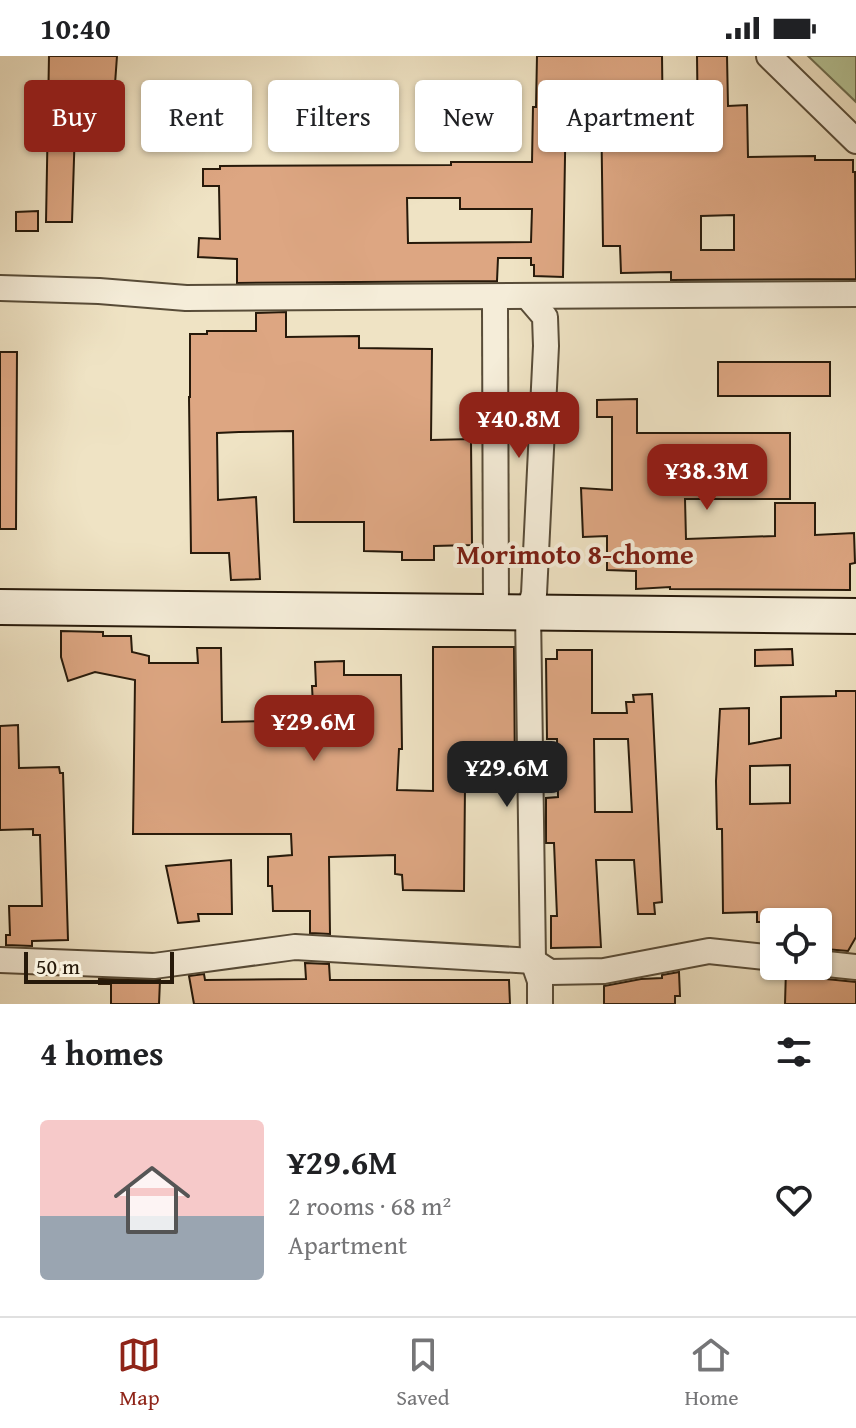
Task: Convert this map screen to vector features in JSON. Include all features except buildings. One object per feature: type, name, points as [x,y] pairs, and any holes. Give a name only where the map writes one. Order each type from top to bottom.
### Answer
[{"type":"street","points":[[769,56],[856,141]]},
{"type":"street","points":[[0,288],[186,298],[856,294]]},
{"type":"street","points":[[512,612],[534,594],[546,346],[545,317],[527,296]]},
{"type":"street","points":[[495,308],[533,961],[540,981],[540,1004]]},
{"type":"street","points":[[0,607],[856,616]]},
{"type":"street","points":[[0,960],[154,966],[295,947],[533,961],[550,972],[604,971],[709,951],[760,956]]},
{"type":"street","points":[[832,964],[856,967]]},
{"type":"green space","points":[[808,56],[856,56],[856,102]]},
{"type":"district","name":"Morimoto 8-chome","points":[[575,553]]}]
